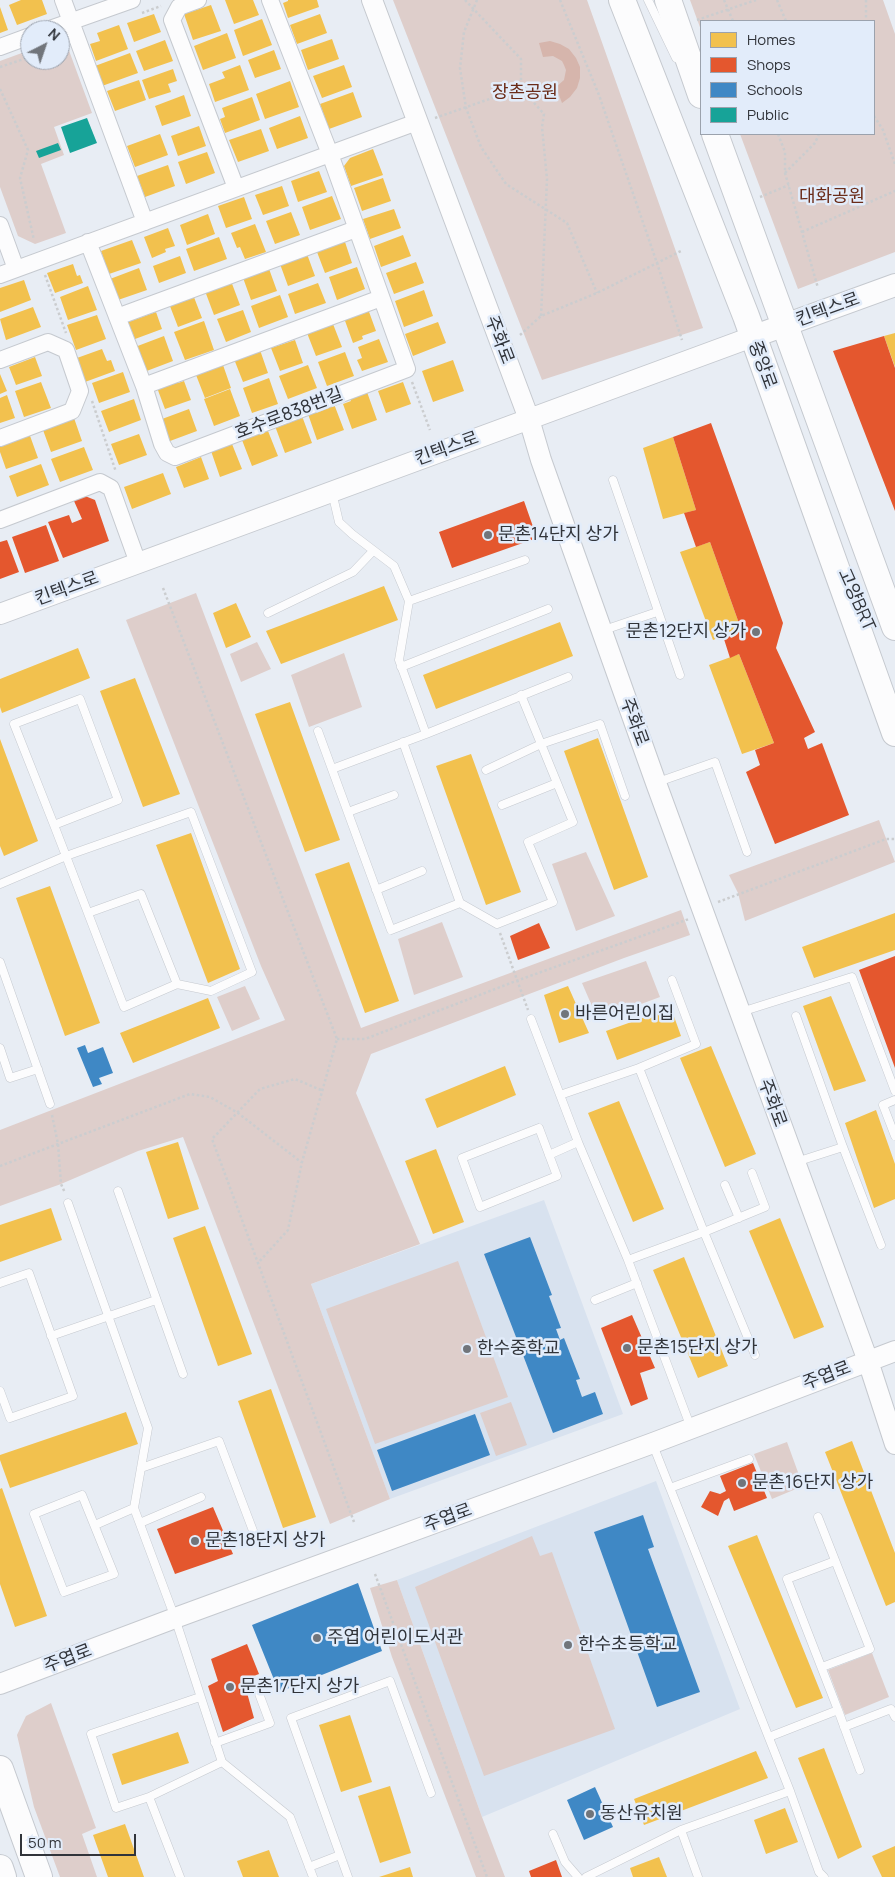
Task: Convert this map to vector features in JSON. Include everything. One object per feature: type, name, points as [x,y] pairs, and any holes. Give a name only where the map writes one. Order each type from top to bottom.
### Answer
[{"type":"main road","name":"중앙로","points":[[622,0],[746,316],[895,733]]},
{"type":"main road","points":[[668,0],[696,95]]},
{"type":"main road","name":"중앙로","points":[[713,135],[725,161],[895,627]]},
{"type":"main road","name":"킨텍스로","points":[[752,337],[895,285]]},
{"type":"main road","points":[[0,1769],[39,1877]]},
{"type":"main road","points":[[0,1868],[4,1877]]},
{"type":"street","points":[[63,0],[145,222]]},
{"type":"street","points":[[71,21],[132,0]]},
{"type":"street","points":[[198,0],[179,7],[172,20],[236,188]]},
{"type":"street","points":[[270,0],[330,154],[407,369]]},
{"type":"street","name":"주화로","points":[[372,0],[424,120],[529,419],[541,460],[739,1012],[868,1361],[895,1444]]},
{"type":"street","points":[[0,47],[20,40]]},
{"type":"street","points":[[0,275],[424,120]]},
{"type":"street","points":[[0,225],[16,269]]},
{"type":"street","points":[[117,316],[356,229]]},
{"type":"street","name":"호수로838번길","points":[[88,242],[144,386],[162,444],[166,453],[175,457],[407,369]]},
{"type":"street","points":[[144,386],[380,298]]},
{"type":"street","name":"킨텍스로","points":[[0,614],[752,337]]},
{"type":"street","points":[[0,360],[48,342],[67,343],[86,396],[72,410],[0,438]]},
{"type":"street","points":[[0,520],[100,482],[111,488],[138,563]]},
{"type":"street","name":"주엽로","points":[[0,1684],[653,1443],[895,1351]]},
{"type":"lane","points":[[648,0],[681,69]]},
{"type":"lane","points":[[613,480],[680,675]]},
{"type":"lane","points":[[332,492],[339,522],[394,566],[408,601],[398,660],[426,734]]},
{"type":"lane","name":"고양BRT","points":[[813,506],[858,604]]},
{"type":"lane","points":[[268,613],[353,572],[373,551]]},
{"type":"lane","points":[[408,601],[525,560]]},
{"type":"lane","points":[[401,667],[548,609]]},
{"type":"lane","points":[[602,631],[657,612]]},
{"type":"lane","points":[[332,769],[426,734],[568,677]]},
{"type":"lane","points":[[404,742],[460,903],[497,924],[552,902],[528,842],[573,822],[521,695]]},
{"type":"lane","points":[[0,884],[66,856],[190,812],[252,972],[212,991],[177,984],[124,1007],[88,912],[66,856],[54,825],[14,724],[80,699],[118,800],[54,825]]},
{"type":"lane","points":[[486,770],[541,744],[600,724],[625,796]]},
{"type":"lane","points":[[318,730],[391,930],[460,903]]},
{"type":"lane","points":[[656,783],[715,762],[747,852]]},
{"type":"lane","points":[[502,805],[557,783]]},
{"type":"lane","points":[[348,812],[394,795]]},
{"type":"lane","points":[[376,890],[422,871]]},
{"type":"lane","points":[[88,912],[141,894],[177,984]]},
{"type":"lane","points":[[0,962],[2,974],[50,1104]]},
{"type":"lane","points":[[739,1012],[852,977],[895,1091]]},
{"type":"lane","points":[[560,1095],[639,1068],[696,1044],[672,980]]},
{"type":"lane","points":[[796,1016],[842,1148],[881,1244]]},
{"type":"lane","points":[[531,1019],[578,1142],[637,1283],[691,1428]]},
{"type":"lane","points":[[0,1048],[10,1078],[38,1069]]},
{"type":"lane","points":[[639,1068],[755,1355]]},
{"type":"lane","points":[[895,1100],[883,1105],[895,1136]]},
{"type":"lane","points":[[538,1128],[549,1155],[557,1176],[480,1207],[462,1158],[538,1128]]},
{"type":"lane","points":[[549,1155],[578,1142]]},
{"type":"lane","points":[[794,1163],[842,1148]]},
{"type":"lane","points":[[628,1260],[765,1207],[752,1173]]},
{"type":"lane","points":[[726,1185],[739,1218]]},
{"type":"lane","points":[[118,1191],[183,1374]]},
{"type":"lane","points":[[68,1203],[148,1428],[134,1508],[175,1618],[215,1743],[222,1762],[290,1817],[313,1877]]},
{"type":"lane","points":[[0,1283],[29,1273],[73,1396],[10,1418],[0,1391]]},
{"type":"lane","points":[[595,1300],[637,1283]]},
{"type":"lane","points":[[52,1336],[156,1300]]},
{"type":"lane","points":[[141,1468],[219,1441],[255,1536]]},
{"type":"lane","points":[[653,1443],[790,1790],[818,1872],[824,1877]]},
{"type":"lane","points":[[670,1488],[750,1459]]},
{"type":"lane","points":[[82,1495],[95,1525],[114,1574],[64,1592],[34,1514],[82,1495]]},
{"type":"lane","points":[[140,1523],[201,1497]]},
{"type":"lane","points":[[95,1525],[134,1508]]},
{"type":"lane","points":[[818,1517],[870,1649],[822,1667]]},
{"type":"lane","points":[[835,1561],[787,1579],[860,1770]]},
{"type":"lane","points":[[348,1877],[290,1718],[390,1681],[431,1793]]},
{"type":"lane","points":[[215,1743],[270,1723],[258,1691]]},
{"type":"lane","points":[[200,1697],[91,1734],[116,1808],[149,1797],[222,1762]]},
{"type":"lane","points":[[844,1727],[891,1709],[895,1717]]},
{"type":"lane","points":[[769,1737],[838,1710]]},
{"type":"lane","points":[[586,1877],[681,1830],[790,1790]]},
{"type":"lane","points":[[149,1797],[180,1877]]},
{"type":"lane","points":[[681,1830],[698,1877]]},
{"type":"lane","points":[[553,1834],[565,1862],[578,1877]]},
{"type":"lane","points":[[309,1867],[340,1855]]},
{"type":"path","points":[[465,0],[521,59],[521,88],[544,114],[542,127],[547,179],[542,316]]},
{"type":"path","points":[[477,0],[464,32],[460,68],[466,108],[481,147],[506,184],[567,223],[597,292]]},
{"type":"path","points":[[560,0],[593,79],[682,340]]},
{"type":"path","points":[[724,0],[732,20]]},
{"type":"path","points":[[690,22],[728,11],[756,0]]},
{"type":"path","points":[[777,0],[786,20]]},
{"type":"path","points":[[866,0],[866,20]]},
{"type":"path","points":[[0,67],[20,60]]},
{"type":"path","points":[[424,120],[466,108],[521,88]]},
{"type":"path","points":[[0,89],[28,150],[20,178],[34,240]]},
{"type":"path","points":[[875,118],[883,130],[895,164]]},
{"type":"path","points":[[778,135],[785,152],[786,173],[789,185],[818,288]]},
{"type":"path","points":[[786,173],[815,144],[819,135]]},
{"type":"path","points":[[757,198],[789,185]]},
{"type":"path","points":[[802,232],[895,191]]},
{"type":"path","points":[[520,335],[542,316],[597,292],[683,250]]},
{"type":"path","points":[[44,272],[67,343]]},
{"type":"path","points":[[407,369],[430,430]]},
{"type":"path","points":[[86,396],[118,476]]},
{"type":"path","points":[[163,588],[337,1039],[302,1162],[288,1230],[258,1263]]},
{"type":"path","points":[[716,902],[886,839],[895,839]]},
{"type":"path","points":[[337,1039],[365,1039],[516,981],[689,918]]},
{"type":"path","points":[[497,924],[531,1019]]},
{"type":"path","points":[[321,1090],[295,1079],[260,1089],[212,1139],[354,1522]]},
{"type":"path","points":[[0,1166],[190,1094],[210,1097],[238,1113],[302,1162]]},
{"type":"path","points":[[50,1104],[58,1144],[61,1184],[68,1203]]},
{"type":"path","points":[[375,1574],[487,1877]]},
{"type":"shaded area","points":[[550,41],[569,49],[580,67],[580,78],[577,88],[562,103],[556,87],[564,80],[566,70],[562,61],[553,56],[543,57],[539,43]]},
{"type":"shaded area","name":"한수중학교","points":[[544,1200],[623,1414],[390,1499],[311,1284]]},
{"type":"shaded area","name":"한수초등학교","points":[[656,1481],[740,1709],[482,1817],[397,1580]]},
{"type":"green space","name":"장촌공원","points":[[393,0],[587,0],[703,328],[542,380]]},
{"type":"green space","name":"대화공원","points":[[690,0],[883,0],[895,34],[895,252],[798,289],[740,135],[875,135],[875,20],[700,20],[700,27]]},
{"type":"green space","points":[[70,53],[92,113],[54,127],[64,155],[41,164],[66,233],[35,244],[18,236],[0,187],[0,61],[20,54],[20,70],[70,70]]},
{"type":"green space","points":[[196,593],[361,1028],[681,910],[690,935],[624,958],[371,1054],[356,1093],[420,1244],[311,1284],[390,1499],[330,1524],[183,1137],[138,1151],[61,1184],[0,1206],[0,1130],[285,1020],[261,966],[126,620]]},
{"type":"green space","points":[[257,642],[271,669],[241,682],[230,654]]},
{"type":"green space","points":[[344,653],[362,707],[309,727],[291,675]]},
{"type":"green space","points":[[879,820],[895,862],[745,921],[738,893],[729,875]]},
{"type":"green space","points":[[586,852],[615,916],[576,931],[552,864]]},
{"type":"green space","points":[[442,922],[463,977],[414,995],[398,939]]},
{"type":"green space","points":[[646,961],[660,997],[598,1020],[582,983]]},
{"type":"green space","points":[[245,986],[260,1019],[232,1031],[217,997]]},
{"type":"green space","points":[[458,1261],[508,1397],[375,1444],[326,1309]]},
{"type":"green space","points":[[511,1402],[527,1445],[496,1456],[480,1413]]},
{"type":"green space","points":[[787,1442],[803,1486],[772,1499],[754,1454]]},
{"type":"green space","points":[[532,1536],[540,1556],[552,1552],[615,1729],[484,1776],[415,1587]]},
{"type":"green space","points":[[397,1580],[505,1877],[476,1877],[392,1657],[370,1588]]},
{"type":"green space","points":[[872,1653],[889,1697],[845,1715],[828,1670]]},
{"type":"green space","points":[[51,1703],[96,1828],[82,1834],[97,1877],[60,1877],[34,1807],[17,1735],[26,1716]]},
{"type":"building: Homes","points":[[21,0],[42,0],[47,14],[31,20],[20,20],[20,24],[17,25],[9,5]]},
{"type":"building: Homes","points":[[225,0],[253,0],[259,15],[234,24]]},
{"type":"building: Homes","points":[[288,0],[317,0],[319,7],[288,18],[283,3]]},
{"type":"building: Homes","points":[[211,5],[221,31],[193,40],[184,14]]},
{"type":"building: Homes","points":[[0,7],[8,30],[0,33]]},
{"type":"building: Homes","points":[[154,14],[161,32],[134,42],[127,23]]},
{"type":"building: Homes","points":[[320,14],[327,33],[297,44],[290,25]]},
{"type":"building: Homes","points":[[262,19],[272,45],[243,56],[234,30]]},
{"type":"building: Homes","points":[[119,25],[128,49],[96,61],[90,44],[100,41],[97,33]]},
{"type":"building: Homes","points":[[227,33],[236,58],[203,70],[194,46]]},
{"type":"building: Homes","points":[[332,39],[339,59],[308,70],[301,50]]},
{"type":"building: Homes","points":[[165,40],[173,61],[144,71],[136,51]]},
{"type":"building: Homes","points":[[274,50],[281,69],[255,78],[248,60]]},
{"type":"building: Homes","points":[[130,53],[138,73],[102,86],[95,66]]},
{"type":"building: Homes","points":[[240,65],[249,90],[215,102],[209,84],[225,78],[222,72]]},
{"type":"building: Homes","points":[[344,65],[352,87],[322,98],[313,76]]},
{"type":"building: Homes","points":[[173,69],[177,81],[168,84],[171,92],[149,99],[142,80]]},
{"type":"building: Homes","points":[[139,80],[146,100],[115,111],[107,91]]},
{"type":"building: Homes","points":[[290,81],[299,107],[265,119],[256,94]]},
{"type":"building: Homes","points":[[353,92],[362,117],[329,129],[320,104]]},
{"type":"building: Homes","points":[[184,95],[191,116],[162,126],[155,106]]},
{"type":"building: Homes","points":[[252,97],[260,120],[225,133],[220,119],[225,117],[222,108]]},
{"type":"building: Homes","points":[[300,116],[308,138],[277,149],[269,128]]},
{"type":"building: Homes","points":[[199,126],[206,146],[178,156],[171,136]]},
{"type":"building: Homes","points":[[261,129],[269,151],[238,162],[229,140]]},
{"type":"building: Homes","points":[[160,134],[168,155],[135,167],[127,146]]},
{"type":"building: Homes","points":[[373,149],[383,175],[351,186],[344,166],[350,158]]},
{"type":"building: Homes","points":[[207,152],[215,173],[186,184],[178,162]]},
{"type":"building: Homes","points":[[168,165],[175,186],[145,197],[137,176]]},
{"type":"building: Homes","points":[[319,171],[327,192],[298,202],[291,181]]},
{"type":"building: Homes","points":[[383,178],[391,201],[362,211],[354,188]]},
{"type":"building: Homes","points":[[282,186],[289,206],[263,215],[255,195]]},
{"type":"building: Homes","points":[[332,196],[341,219],[310,230],[302,207]]},
{"type":"building: Homes","points":[[244,197],[252,219],[226,228],[218,206]]},
{"type":"building: Homes","points":[[394,209],[401,228],[370,239],[363,219]]},
{"type":"building: Homes","points":[[291,212],[300,235],[275,244],[266,221]]},
{"type":"building: Homes","points":[[208,214],[215,234],[187,245],[180,225]]},
{"type":"building: Homes","points":[[255,224],[266,252],[245,259],[240,247],[237,248],[231,233]]},
{"type":"building: Homes","points":[[168,228],[175,246],[165,249],[166,252],[152,258],[144,237]]},
{"type":"building: Homes","points":[[403,235],[411,256],[381,267],[374,246]]},
{"type":"building: Homes","points":[[219,237],[227,259],[194,271],[186,249]]},
{"type":"building: Homes","points":[[132,240],[141,263],[109,274],[101,251]]},
{"type":"building: Homes","points":[[345,242],[352,263],[325,273],[317,252]]},
{"type":"building: Homes","points":[[307,254],[315,276],[288,286],[280,264]]},
{"type":"building: Homes","points":[[180,256],[186,273],[159,283],[153,266]]},
{"type":"building: Homes","points":[[416,262],[424,283],[394,294],[386,273]]},
{"type":"building: Homes","points":[[73,264],[77,276],[80,275],[83,283],[55,293],[47,273]]},
{"type":"building: Homes","points":[[268,266],[277,291],[251,300],[242,275]]},
{"type":"building: Homes","points":[[357,267],[365,289],[337,300],[329,277]]},
{"type":"building: Homes","points":[[139,268],[147,290],[118,300],[110,279]]},
{"type":"building: Homes","points":[[24,280],[31,300],[0,312],[0,288]]},
{"type":"building: Homes","points":[[231,281],[240,305],[214,315],[205,291]]},
{"type":"building: Homes","points":[[318,283],[326,303],[295,314],[288,294]]},
{"type":"building: Homes","points":[[88,286],[97,310],[68,320],[60,297]]},
{"type":"building: Homes","points":[[424,290],[433,316],[404,327],[395,301]]},
{"type":"building: Homes","points":[[192,292],[202,318],[178,327],[168,301]]},
{"type":"building: Homes","points":[[280,295],[288,317],[259,328],[251,306]]},
{"type":"building: Homes","points":[[33,307],[41,327],[6,340],[0,319]]},
{"type":"building: Homes","points":[[368,309],[376,331],[362,336],[363,339],[353,343],[344,318]]},
{"type":"building: Homes","points":[[243,310],[251,332],[226,342],[217,319]]},
{"type":"building: Homes","points":[[156,312],[162,329],[135,339],[128,322]]},
{"type":"building: Homes","points":[[97,315],[106,339],[76,350],[67,325]]},
{"type":"building: Homes","points":[[204,321],[214,350],[185,360],[174,332]]},
{"type":"building: Homes","points":[[438,322],[446,343],[413,356],[405,334]]},
{"type":"building: Homes","points":[[333,324],[342,347],[316,356],[307,333]]},
{"type":"building: Homes","points":[[895,333],[895,367],[884,336]]},
{"type":"building: Homes","points":[[164,336],[173,361],[144,372],[135,347]]},
{"type":"building: Homes","points":[[379,339],[388,362],[362,371],[357,360],[362,358],[358,347]]},
{"type":"building: Homes","points":[[295,340],[303,363],[280,371],[271,348]]},
{"type":"building: Homes","points":[[102,349],[107,361],[111,360],[115,371],[85,382],[77,358]]},
{"type":"building: Homes","points":[[260,350],[268,373],[243,382],[234,359]]},
{"type":"building: Homes","points":[[345,352],[354,376],[327,386],[318,362]]},
{"type":"building: Homes","points":[[35,357],[42,376],[16,385],[9,367]]},
{"type":"building: Homes","points":[[453,360],[464,391],[433,402],[422,371]]},
{"type":"building: Homes","points":[[223,365],[231,388],[205,398],[196,375]]},
{"type":"building: Homes","points":[[308,365],[317,388],[288,399],[279,376]]},
{"type":"building: Homes","points":[[123,372],[130,392],[99,403],[92,383]]},
{"type":"building: Homes","points":[[0,374],[7,391],[0,394]]},
{"type":"building: Homes","points":[[175,376],[178,383],[184,381],[191,400],[165,409],[156,385]]},
{"type":"building: Homes","points":[[269,378],[278,404],[252,413],[243,388]]},
{"type":"building: Homes","points":[[41,382],[51,408],[24,417],[15,391]]},
{"type":"building: Homes","points":[[403,382],[411,404],[386,413],[378,391]]},
{"type":"building: Homes","points":[[230,389],[240,416],[214,426],[204,399]]},
{"type":"building: Homes","points":[[367,392],[377,420],[352,429],[343,404]]},
{"type":"building: Homes","points":[[7,395],[15,418],[0,423],[0,398]]},
{"type":"building: Homes","points":[[134,399],[141,420],[109,432],[101,411]]},
{"type":"building: Homes","points":[[334,404],[344,430],[317,440],[308,414]]},
{"type":"building: Homes","points":[[189,409],[197,431],[170,441],[162,419]]},
{"type":"building: Homes","points":[[302,416],[312,443],[285,453],[275,426]]},
{"type":"building: Homes","points":[[74,418],[82,441],[51,452],[43,430]]},
{"type":"building: Homes","points":[[268,431],[278,456],[252,466],[242,440]]},
{"type":"building: Homes","points":[[29,433],[38,458],[6,469],[0,452],[0,444]]},
{"type":"building: Homes","points":[[139,434],[147,455],[119,465],[111,444]]},
{"type":"building: Homes","points":[[673,437],[696,510],[663,519],[643,448]]},
{"type":"building: Homes","points":[[232,444],[242,469],[220,477],[211,451]]},
{"type":"building: Homes","points":[[84,447],[93,470],[60,482],[51,459]]},
{"type":"building: Homes","points":[[201,457],[209,479],[184,488],[176,467]]},
{"type":"building: Homes","points":[[41,464],[49,485],[17,497],[9,476]]},
{"type":"building: Homes","points":[[163,473],[171,494],[132,509],[124,487]]},
{"type":"building: Homes","points":[[710,542],[741,629],[713,640],[680,552]]},
{"type":"building: Homes","points":[[384,586],[398,620],[281,664],[266,631]]},
{"type":"building: Homes","points":[[236,603],[251,637],[226,648],[213,613]]},
{"type":"building: Homes","points":[[560,622],[573,656],[436,709],[423,675]]},
{"type":"building: Homes","points":[[78,648],[90,678],[2,713],[0,707],[0,679]]},
{"type":"building: Homes","points":[[739,654],[774,743],[742,754],[709,665]]},
{"type":"building: Homes","points":[[135,678],[180,794],[143,807],[100,691]]},
{"type":"building: Homes","points":[[290,702],[340,840],[305,852],[255,714]]},
{"type":"building: Homes","points":[[598,738],[648,877],[614,890],[564,751]]},
{"type":"building: Homes","points":[[0,739],[38,841],[4,856],[0,846]]},
{"type":"building: Homes","points":[[471,754],[521,892],[486,905],[436,766]]},
{"type":"building: Homes","points":[[191,833],[240,969],[208,983],[156,845]]},
{"type":"building: Homes","points":[[349,862],[399,1001],[365,1013],[315,874]]},
{"type":"building: Homes","points":[[50,886],[100,1023],[65,1036],[16,898]]},
{"type":"building: Homes","points":[[895,913],[895,950],[814,978],[802,947]]},
{"type":"building: Homes","name":"바른어린이집","points":[[568,986],[589,1033],[559,1043],[544,995]]},
{"type":"building: Homes","points":[[831,996],[866,1081],[834,1091],[803,1006]]},
{"type":"building: Homes","points":[[208,998],[220,1028],[133,1063],[120,1033]]},
{"type":"building: Homes","points":[[671,1008],[681,1036],[617,1060],[606,1031]]},
{"type":"building: Homes","points":[[711,1046],[756,1154],[725,1167],[680,1058]]},
{"type":"building: Homes","points":[[505,1066],[516,1095],[437,1128],[425,1099]]},
{"type":"building: Homes","points":[[619,1101],[664,1209],[633,1222],[588,1113]]},
{"type":"building: Homes","points":[[876,1110],[895,1164],[895,1199],[874,1208],[845,1123]]},
{"type":"building: Homes","points":[[178,1142],[199,1209],[168,1219],[146,1152]]},
{"type":"building: Homes","points":[[436,1149],[464,1222],[433,1234],[405,1161]]},
{"type":"building: Homes","points":[[51,1208],[62,1240],[0,1262],[0,1225]]},
{"type":"building: Homes","points":[[780,1218],[824,1327],[794,1339],[749,1231]]},
{"type":"building: Homes","points":[[205,1226],[252,1354],[218,1366],[173,1238]]},
{"type":"building: Homes","points":[[684,1257],[728,1366],[698,1378],[653,1270]]},
{"type":"building: Homes","points":[[271,1389],[316,1517],[283,1528],[238,1401]]},
{"type":"building: Homes","points":[[126,1412],[138,1444],[10,1488],[0,1455]]},
{"type":"building: Homes","points":[[852,1441],[895,1553],[895,1602],[886,1606],[825,1452]]},
{"type":"building: Homes","points":[[2,1488],[47,1616],[15,1627],[0,1584],[0,1489]]},
{"type":"building: Homes","points":[[757,1535],[823,1698],[796,1708],[728,1546]]},
{"type":"building: Homes","points":[[350,1715],[372,1782],[341,1792],[319,1725]]},
{"type":"building: Homes","points":[[178,1732],[189,1763],[122,1785],[112,1754]]},
{"type":"building: Homes","points":[[824,1748],[862,1847],[838,1859],[798,1758]]},
{"type":"building: Homes","points":[[756,1751],[768,1778],[644,1825],[634,1799]]},
{"type":"building: Homes","points":[[390,1786],[411,1853],[380,1863],[358,1796]]},
{"type":"building: Homes","points":[[785,1808],[798,1842],[766,1854],[754,1820]]},
{"type":"building: Homes","points":[[125,1824],[144,1877],[108,1877],[93,1835]]},
{"type":"building: Homes","points":[[895,1846],[895,1877],[882,1877],[872,1856]]},
{"type":"building: Homes","points":[[269,1850],[279,1877],[243,1877],[237,1861]]},
{"type":"building: Homes","points":[[659,1857],[667,1877],[633,1877],[630,1868]]},
{"type":"building: Homes","points":[[410,1867],[413,1877],[379,1877]]},
{"type":"building: Shops","points":[[884,336],[895,368],[895,511],[833,351]]},
{"type":"building: Shops","name":"문촌12단지 상가","points":[[711,423],[783,623],[776,648],[815,732],[804,738],[808,749],[822,743],[849,815],[775,844],[746,772],[760,765],[755,750],[774,743],[739,654],[730,658],[723,636],[741,629],[710,542],[696,547],[684,513],[696,510],[673,437]]},
{"type":"building: Shops","points":[[85,496],[95,500],[109,541],[63,558],[48,522],[69,515],[72,523],[82,519],[74,501]]},
{"type":"building: Shops","name":"문촌14단지 상가","points":[[524,501],[537,538],[452,568],[439,532]]},
{"type":"building: Shops","points":[[46,525],[59,561],[25,573],[12,537]]},
{"type":"building: Shops","points":[[7,540],[19,572],[0,579],[0,542]]},
{"type":"building: Shops","points":[[539,923],[550,948],[518,960],[510,936]]},
{"type":"building: Shops","points":[[895,956],[895,1068],[859,970]]},
{"type":"building: Shops","name":"문촌15단지 상가","points":[[632,1315],[655,1368],[640,1373],[648,1399],[631,1406],[601,1328]]},
{"type":"building: Shops","name":"문촌16단지 상가","points":[[753,1463],[767,1498],[734,1511],[729,1498],[724,1501],[718,1516],[701,1507],[710,1491],[720,1494],[726,1491],[720,1476]]},
{"type":"building: Shops","name":"문촌18단지 상가","points":[[213,1507],[233,1554],[175,1574],[157,1529]]},
{"type":"building: Shops","name":"문촌17단지 상가","points":[[247,1644],[259,1674],[251,1677],[255,1686],[246,1689],[254,1718],[223,1732],[208,1686],[218,1681],[211,1659]]},
{"type":"building: Shops","points":[[556,1860],[562,1877],[531,1877],[529,1871]]},
{"type":"building: Schools","points":[[85,1045],[88,1053],[103,1047],[113,1073],[99,1078],[102,1084],[93,1087],[77,1048]]},
{"type":"building: Schools","points":[[530,1237],[552,1295],[549,1296],[561,1328],[556,1329],[560,1340],[564,1338],[580,1379],[576,1380],[582,1397],[595,1392],[603,1414],[553,1433],[484,1254]]},
{"type":"building: Schools","points":[[475,1414],[490,1455],[392,1491],[377,1450]]},
{"type":"building: Schools","points":[[643,1515],[654,1547],[648,1549],[700,1692],[657,1707],[594,1532]]},
{"type":"building: Schools","name":"주엽 어린이도서관","points":[[358,1583],[382,1651],[279,1692],[252,1625]]},
{"type":"building: Schools","name":"동산유치원","points":[[595,1787],[613,1827],[584,1840],[567,1800]]},
{"type":"building: Public","points":[[87,118],[97,143],[70,153],[61,127]]},
{"type":"building: Public","points":[[58,143],[61,150],[39,158],[36,151]]},
{"type":"place","name":"문촌14단지 상가","points":[[488,535]]},
{"type":"place","name":"문촌12단지 상가","points":[[756,632]]},
{"type":"place","name":"바른어린이집","points":[[565,1014]]},
{"type":"place","name":"문촌15단지 상가","points":[[627,1348]]},
{"type":"place","name":"한수중학교","points":[[467,1349]]},
{"type":"place","name":"문촌16단지 상가","points":[[742,1483]]},
{"type":"place","name":"문촌18단지 상가","points":[[195,1541]]},
{"type":"place","name":"주엽 어린이도서관","points":[[317,1638]]},
{"type":"place","name":"한수초등학교","points":[[568,1645]]},
{"type":"place","name":"문촌17단지 상가","points":[[230,1687]]},
{"type":"place","name":"동산유치원","points":[[590,1814]]}]
